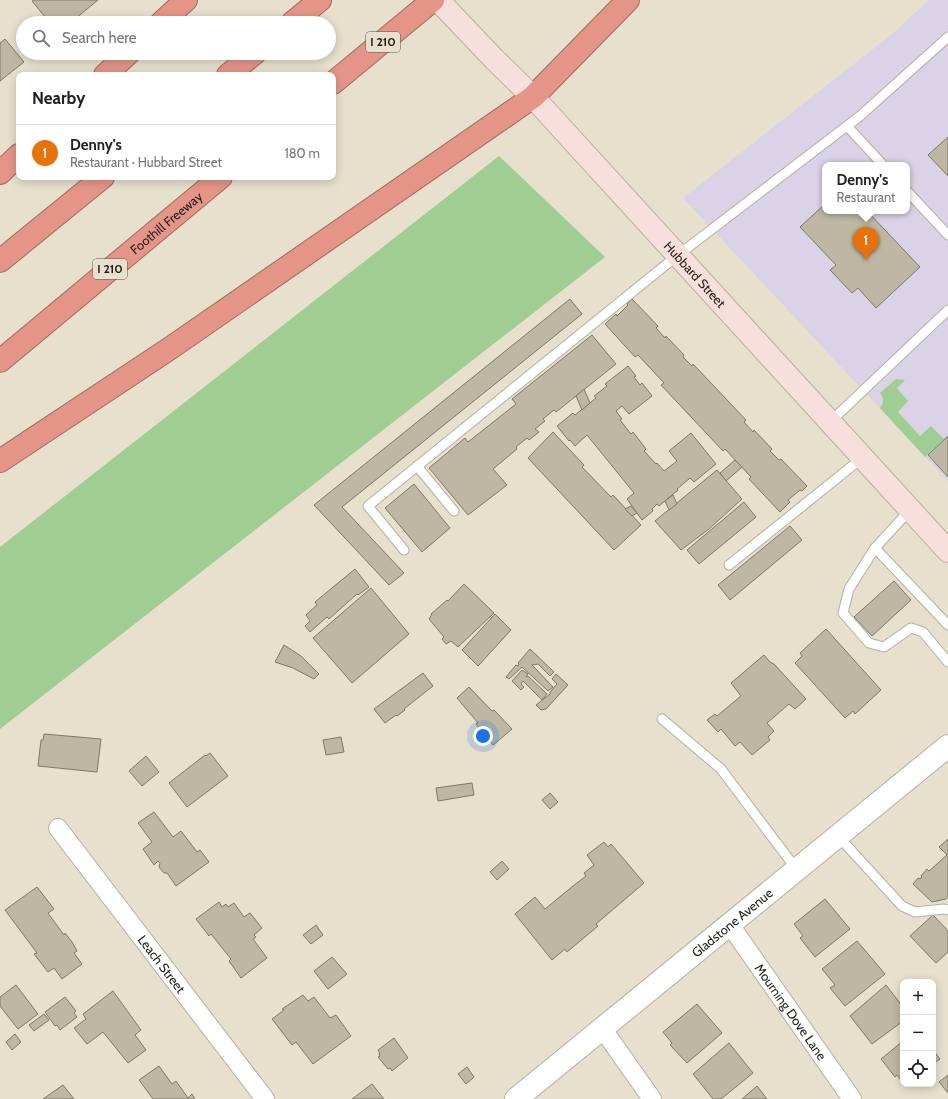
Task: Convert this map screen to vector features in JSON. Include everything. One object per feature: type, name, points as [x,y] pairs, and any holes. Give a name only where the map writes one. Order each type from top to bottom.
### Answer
[{"type":"highway","points":[[169,16],[186,0]]},
{"type":"highway","points":[[301,16],[320,0]]},
{"type":"highway","name":"I 210","points":[[336,81],[433,0]]},
{"type":"highway","points":[[0,461],[169,349],[533,97],[628,0]]},
{"type":"highway","points":[[109,72],[122,60]]},
{"type":"highway","points":[[232,72],[246,60]]},
{"type":"highway","points":[[0,173],[16,158]]},
{"type":"highway","points":[[0,260],[99,180]]},
{"type":"highway","name":"Foothill Freeway","points":[[0,361],[217,180]]},
{"type":"main road","name":"Hubbard Street","points":[[438,0],[494,59],[533,97],[948,551]]},
{"type":"street","name":"Gladstone Avenue","points":[[516,1099],[948,746]]},
{"type":"street","name":"Leach Street","points":[[58,828],[265,1099]]},
{"type":"street","name":"Mourning Dove Lane","points":[[730,925],[852,1099]]},
{"type":"street","points":[[602,1028],[652,1099]]},
{"type":"lane","points":[[404,550],[368,506],[678,255],[860,116],[948,37]]},
{"type":"lane","points":[[847,126],[880,162]]},
{"type":"lane","points":[[910,194],[948,235]]},
{"type":"lane","points":[[830,422],[948,310]]},
{"type":"lane","points":[[729,565],[862,458]]},
{"type":"lane","points":[[417,466],[454,511]]},
{"type":"lane","points":[[910,510],[875,548],[849,589],[843,613],[869,643],[884,647],[911,628],[923,632],[947,659]]},
{"type":"lane","points":[[875,548],[948,625]]},
{"type":"lane","points":[[662,720],[721,769],[797,870]]},
{"type":"lane","points":[[838,836],[902,906],[915,912],[944,909],[948,910]]},
{"type":"shaded area","points":[[929,0],[948,0],[948,481],[683,198],[891,35]]},
{"type":"green space","points":[[499,156],[605,257],[0,729],[0,547]]},
{"type":"green space","points":[[896,379],[905,380],[897,388],[908,401],[898,412],[920,436],[931,426],[944,439],[925,457],[880,408],[883,400],[880,393]]},
{"type":"building","points":[[98,0],[79,16],[44,16],[32,1]]},
{"type":"building","points":[[5,39],[16,52],[16,60],[22,60],[24,62],[0,81],[0,43]]},
{"type":"building","points":[[948,137],[948,176],[928,155]]},
{"type":"building","points":[[822,207],[822,214],[870,214],[920,267],[876,308],[858,288],[852,293],[830,270],[836,265],[800,227]]},
{"type":"building","points":[[570,299],[582,314],[342,507],[404,573],[389,585],[314,505]]},
{"type":"building","points":[[632,299],[658,326],[656,328],[665,338],[666,336],[684,355],[683,357],[692,366],[693,364],[746,420],[744,422],[772,449],[770,451],[779,460],[781,459],[807,486],[788,500],[790,502],[780,512],[749,479],[751,477],[725,449],[723,451],[661,385],[664,383],[638,355],[635,357],[605,324],[616,314],[617,316]]},
{"type":"building","points":[[592,335],[616,364],[556,412],[554,410],[543,419],[545,421],[535,429],[539,432],[529,440],[527,438],[516,447],[517,449],[493,469],[507,485],[468,515],[429,468],[465,438],[468,442],[516,404],[512,399]]},
{"type":"building","points":[[628,366],[636,376],[634,377],[640,385],[642,383],[652,396],[629,414],[622,406],[616,411],[622,419],[620,420],[631,434],[633,432],[646,449],[644,451],[664,471],[677,461],[669,451],[691,433],[716,464],[694,482],[690,478],[659,506],[657,504],[652,509],[653,511],[642,520],[627,499],[634,493],[587,435],[575,446],[557,426],[573,413],[575,415],[596,398],[594,396],[607,386],[605,384]]},
{"type":"building","points":[[584,389],[590,403],[582,410],[576,396]]},
{"type":"building","points":[[553,432],[584,465],[582,467],[611,497],[613,495],[641,525],[614,550],[528,458]]},
{"type":"building","points":[[948,436],[948,477],[928,455]]},
{"type":"building","points":[[735,460],[742,467],[726,481],[720,473]]},
{"type":"building","points":[[717,470],[742,499],[709,529],[681,550],[655,521]]},
{"type":"building","points":[[414,484],[450,528],[422,552],[385,508]]},
{"type":"building","points":[[673,495],[677,504],[669,510],[665,501]]},
{"type":"building","points":[[744,502],[756,517],[699,564],[687,550]]},
{"type":"building","points":[[631,506],[637,513],[632,516],[625,509]]},
{"type":"building","points":[[790,526],[802,540],[730,600],[718,585]]},
{"type":"building","points":[[355,569],[369,587],[358,595],[357,594],[329,619],[327,617],[310,632],[305,626],[310,621],[306,615],[317,605],[315,602]]},
{"type":"building","points":[[894,581],[911,600],[872,636],[854,617]]},
{"type":"building","points":[[464,584],[494,613],[458,647],[451,641],[446,644],[442,639],[444,637],[429,619],[431,614],[447,600],[448,601]]},
{"type":"building","points":[[371,588],[409,634],[352,683],[313,638]]},
{"type":"building","points":[[495,614],[511,630],[478,666],[462,650]]},
{"type":"building","points":[[826,629],[881,690],[855,714],[853,711],[845,718],[795,663],[802,656],[800,653]]},
{"type":"building","points":[[284,645],[301,656],[319,674],[314,679],[293,668],[275,662]]},
{"type":"building","points":[[530,649],[554,672],[550,676],[538,664],[532,665],[553,687],[548,691],[522,667],[509,679],[506,677],[516,665],[518,666],[518,663]]},
{"type":"building","points":[[764,655],[806,699],[795,709],[789,704],[767,723],[774,731],[768,737],[770,740],[752,755],[740,742],[735,746],[721,729],[718,732],[707,720],[715,714],[717,716],[741,696],[731,683]]},
{"type":"building","points":[[522,670],[528,674],[526,677],[528,676],[547,694],[542,700],[523,681],[521,684],[524,687],[521,690],[512,681]]},
{"type":"building","points":[[423,673],[433,686],[404,709],[405,710],[385,723],[374,709]]},
{"type":"building","points":[[556,674],[568,685],[546,709],[541,710],[536,705],[550,694],[557,684],[552,679]]},
{"type":"building","points":[[469,687],[512,729],[493,745],[476,724],[478,723],[457,698]]},
{"type":"building","points":[[44,734],[101,739],[97,772],[38,766],[41,740],[43,740]]},
{"type":"building","points":[[341,737],[344,752],[326,755],[323,740]]},
{"type":"building","points":[[210,753],[228,776],[187,807],[169,783],[205,755],[206,756]]},
{"type":"building","points":[[146,756],[159,772],[142,786],[129,771]]},
{"type":"building","points":[[472,783],[474,795],[438,801],[436,788]]},
{"type":"building","points":[[550,793],[558,802],[550,809],[542,800]]},
{"type":"building","points":[[154,812],[173,837],[181,831],[197,852],[200,850],[209,862],[176,886],[167,873],[164,873],[159,867],[160,863],[158,861],[154,865],[143,849],[152,842],[138,823]]},
{"type":"building","points":[[948,839],[948,896],[946,899],[932,902],[913,884],[918,878],[920,879],[922,877],[921,876],[927,869],[929,871],[947,855],[939,847]]},
{"type":"building","points":[[604,842],[608,847],[611,844],[644,883],[596,924],[598,926],[567,952],[565,949],[552,960],[515,914],[535,897],[545,909],[586,876],[584,873],[594,865],[587,855]]},
{"type":"building","points":[[502,861],[509,869],[497,880],[490,872]]},
{"type":"building","points":[[37,887],[54,909],[48,913],[64,935],[65,933],[72,942],[77,951],[74,953],[82,964],[62,979],[54,968],[48,972],[34,954],[37,953],[5,910]]},
{"type":"building","points":[[825,899],[850,929],[815,957],[800,938],[803,936],[794,924]]},
{"type":"building","points":[[219,902],[222,907],[226,904],[228,907],[234,903],[244,917],[250,913],[262,928],[254,935],[256,937],[253,939],[267,958],[241,978],[229,961],[231,959],[211,934],[209,936],[196,919]]},
{"type":"building","points":[[933,915],[948,931],[948,952],[936,963],[910,936]]},
{"type":"building","points":[[316,925],[323,935],[311,944],[303,935]]},
{"type":"building","points":[[857,941],[885,974],[845,1006],[830,988],[835,985],[822,969]]},
{"type":"building","points":[[332,957],[347,974],[328,989],[314,971]]},
{"type":"building","points":[[16,985],[38,1014],[18,1029],[0,1006],[0,997]]},
{"type":"building","points":[[886,985],[900,1003],[900,1023],[872,1044],[850,1016]]},
{"type":"building","points":[[113,991],[141,1030],[135,1035],[146,1050],[128,1063],[103,1032],[87,1044],[74,1028],[86,1019],[83,1014]]},
{"type":"building","points":[[303,995],[308,1001],[314,997],[330,1018],[336,1015],[351,1036],[313,1064],[296,1042],[292,1045],[272,1019],[284,1010],[282,1009]]},
{"type":"building","points":[[65,997],[76,1011],[74,1013],[77,1017],[60,1030],[57,1025],[55,1026],[45,1012]]},
{"type":"building","points":[[697,1004],[722,1033],[687,1063],[670,1045],[672,1043],[663,1032]]},
{"type":"building","points":[[44,1014],[49,1020],[34,1031],[29,1025]]},
{"type":"building","points":[[15,1034],[21,1042],[12,1050],[6,1042]]},
{"type":"building","points":[[394,1038],[408,1058],[392,1071],[390,1068],[388,1069],[378,1057],[380,1054],[378,1050]]},
{"type":"building","points":[[729,1043],[753,1073],[721,1099],[713,1099],[693,1074]]},
{"type":"building","points":[[900,1043],[900,1079],[897,1075],[895,1077],[881,1059]]},
{"type":"building","points":[[936,1054],[940,1059],[936,1062]]},
{"type":"building","points":[[159,1066],[172,1084],[176,1081],[188,1098],[192,1094],[195,1099],[153,1099],[139,1080]]},
{"type":"building","points":[[467,1067],[474,1077],[466,1084],[458,1074]]},
{"type":"building","points":[[948,1075],[948,1093],[939,1082]]},
{"type":"building","points":[[372,1084],[384,1099],[352,1099]]},
{"type":"building","points":[[63,1085],[74,1099],[43,1099]]},
{"type":"building","points":[[757,1086],[767,1099],[742,1099]]},
{"type":"place","name":"Denny's","points":[[866,260]]}]
